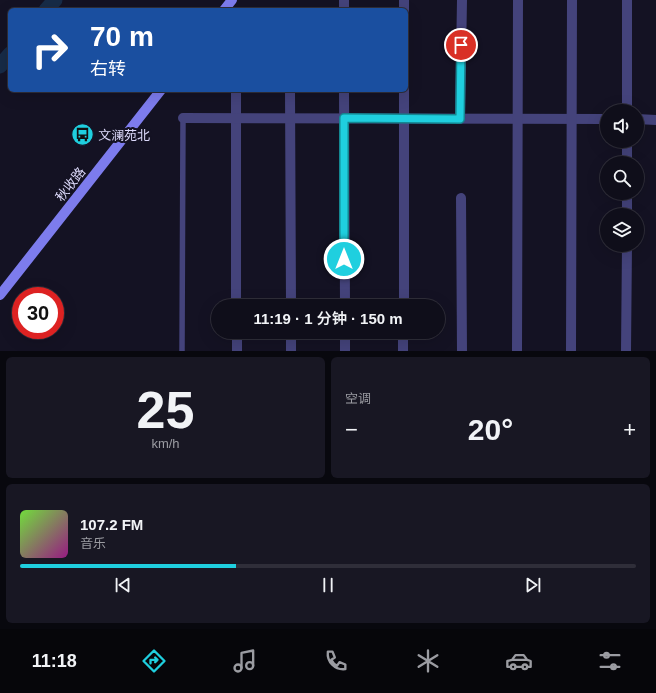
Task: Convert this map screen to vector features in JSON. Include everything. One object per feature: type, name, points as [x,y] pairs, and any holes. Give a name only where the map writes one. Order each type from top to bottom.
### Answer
[{"type":"street","points":[[226,8],[232,0]]},
{"type":"street","points":[[460,119],[462,0]]},
{"type":"street","points":[[517,351],[518,0]]},
{"type":"street","points":[[571,351],[572,0]]},
{"type":"street","points":[[627,0],[627,104]]},
{"type":"street","name":"秋收路","points":[[0,295],[159,92]]},
{"type":"street","points":[[236,92],[236,299]]},
{"type":"street","points":[[290,92],[291,299]]},
{"type":"street","points":[[344,92],[344,299]]},
{"type":"street","points":[[404,92],[404,299]]},
{"type":"street","points":[[183,118],[600,119]]},
{"type":"street","points":[[644,120],[656,120]]},
{"type":"street","points":[[461,198],[462,351]]},
{"type":"street","points":[[626,351],[627,252]]},
{"type":"street","points":[[236,339],[236,351]]},
{"type":"street","points":[[291,339],[291,351]]},
{"type":"street","points":[[345,339],[345,351]]},
{"type":"street","points":[[403,351],[404,339]]},
{"type":"lane","points":[[182,351],[183,118]]},
{"type":"waterway","points":[[48,8],[55,0]]},
{"type":"waterway","points":[[0,66],[8,56]]},
{"type":"place","name":"文澜苑北","points":[[82,135]]},
{"type":"route","points":[[344,259],[344,118],[460,119],[461,45]]}]
